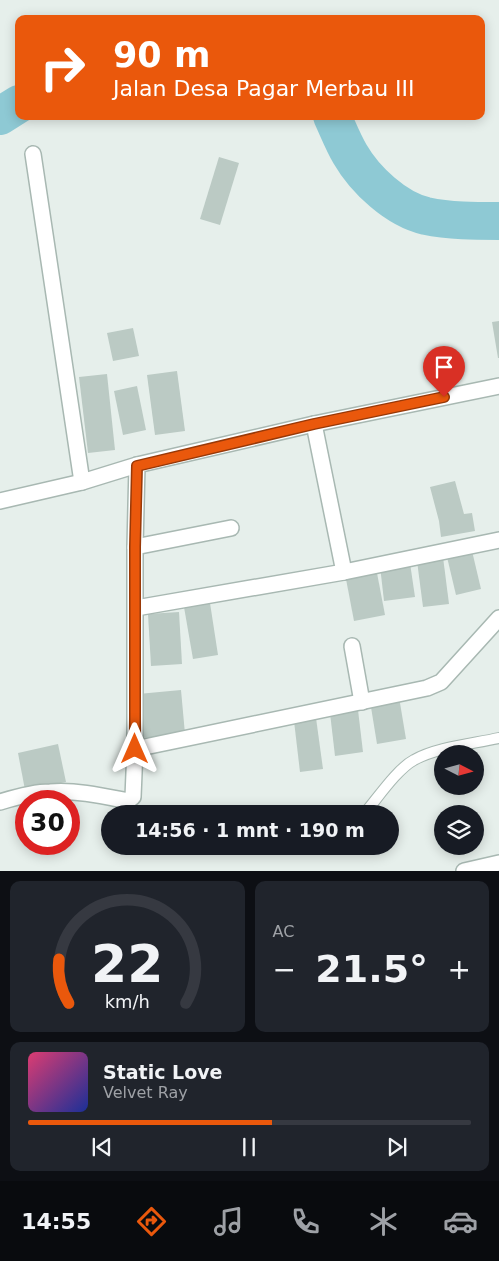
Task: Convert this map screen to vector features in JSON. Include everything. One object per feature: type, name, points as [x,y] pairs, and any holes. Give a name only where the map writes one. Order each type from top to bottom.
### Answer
[{"type":"street","points":[[33,154],[82,482]]},
{"type":"street","points":[[0,501],[314,424],[499,386]]},
{"type":"street","points":[[314,424],[344,572]]},
{"type":"street","points":[[0,802],[50,792],[86,793],[128,800],[134,794],[137,466]]},
{"type":"street","points":[[135,547],[231,528]]},
{"type":"street","points":[[136,608],[344,572],[499,540]]},
{"type":"street","points":[[135,749],[427,688],[440,682],[499,618]]},
{"type":"street","points":[[352,646],[362,702]]},
{"type":"street","points":[[464,871],[499,863]]},
{"type":"lane","points":[[372,805],[394,778],[412,761],[432,753],[499,738]]},
{"type":"building","points":[[219,157],[239,163],[220,225],[200,219]]},
{"type":"building","points":[[499,321],[499,358],[498,358],[492,322]]},
{"type":"building","points":[[133,328],[139,356],[113,361],[107,333]]},
{"type":"building","points":[[177,371],[185,431],[155,435],[147,375]]},
{"type":"building","points":[[107,374],[115,450],[88,453],[79,377]]},
{"type":"building","points":[[137,386],[146,430],[123,435],[114,391]]},
{"type":"building","points":[[455,481],[464,514],[472,513],[475,531],[441,537],[430,487]]},
{"type":"building","points":[[472,551],[481,589],[456,595],[447,557]]},
{"type":"building","points":[[443,557],[449,604],[423,607],[417,561]]},
{"type":"building","points":[[410,563],[415,597],[384,601],[380,566]]},
{"type":"building","points":[[377,573],[385,615],[354,621],[346,579]]},
{"type":"building","points":[[210,603],[218,655],[193,659],[184,607]]},
{"type":"building","points":[[179,612],[182,664],[151,666],[148,614]]},
{"type":"building","points":[[181,690],[185,734],[142,738],[138,694]]},
{"type":"building","points":[[399,697],[406,739],[377,744],[370,701]]},
{"type":"building","points":[[358,710],[363,752],[335,756],[330,713]]},
{"type":"building","points":[[316,718],[323,769],[300,772],[294,721]]},
{"type":"building","points":[[58,744],[66,782],[25,790],[18,753]]},
{"type":"waterway","points":[[0,116],[15,107]]},
{"type":"waterway","points":[[334,120],[347,149],[364,174],[382,192],[404,207],[435,218],[499,221]]},
{"type":"route","points":[[135,749],[137,466],[314,424],[444,397]]}]
